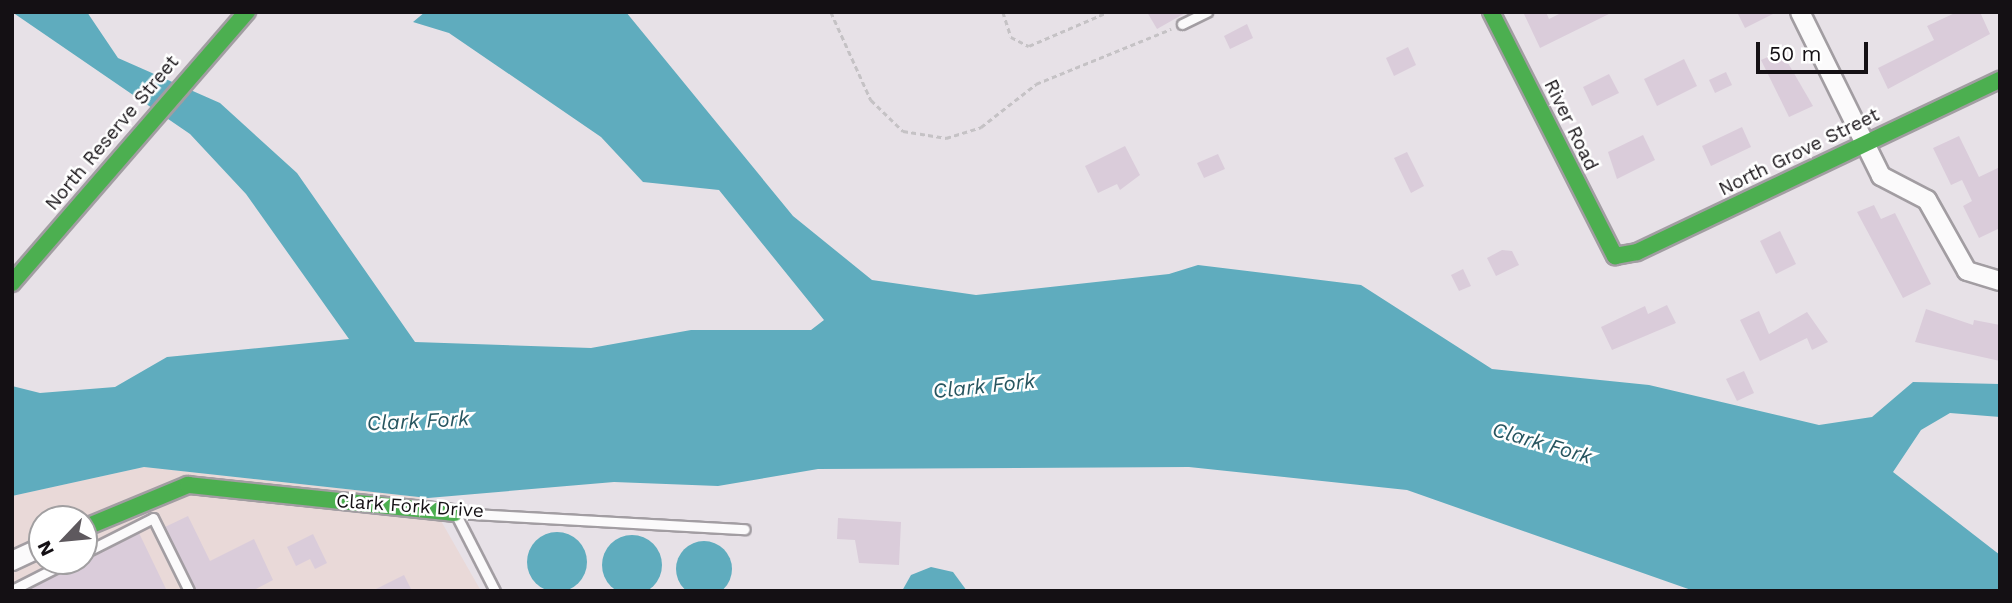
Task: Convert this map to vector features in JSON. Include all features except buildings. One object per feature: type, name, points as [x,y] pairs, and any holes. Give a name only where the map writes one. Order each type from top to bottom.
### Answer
[{"type":"main road","name":"North Reserve Street","points":[[12,284],[216,44],[247,12]]},
{"type":"main road","name":"River Road","points":[[1492,12],[1615,256]]},
{"type":"main road","name":"North Grove Street","points":[[1615,256],[1637,252],[2000,80]]},
{"type":"main road","name":"Clark Fork Drive","points":[[98,522],[188,485],[455,513]]},
{"type":"street","points":[[1800,12],[1881,177],[1927,200],[1967,271],[2000,281]]},
{"type":"street","points":[[12,561],[28,554]]},
{"type":"lane","points":[[1182,24],[1207,12]]},
{"type":"lane","points":[[455,513],[495,591]]},
{"type":"lane","name":"Clark Fork Drive","points":[[455,513],[745,528]]},
{"type":"lane","points":[[98,547],[153,518],[189,591]]},
{"type":"lane","points":[[12,590],[41,575]]},
{"type":"path","points":[[831,12],[871,100],[903,131],[946,138],[981,127],[1036,84],[1182,24]]},
{"type":"path","points":[[1003,12],[1011,37],[1030,46],[1108,12]]},
{"type":"shaded area","points":[[144,467],[428,498],[481,591],[12,591],[12,496]]},
{"type":"water","name":"Clark Fork","points":[[12,12],[87,12],[118,58],[220,103],[297,173],[415,342],[591,348],[691,330],[811,330],[824,320],[719,190],[643,182],[601,137],[449,33],[413,22],[425,12],[626,12],[793,216],[872,280],[976,295],[1169,274],[1198,265],[1361,285],[1492,369],[1649,385],[1819,425],[1872,417],[1913,382],[2000,384],[2000,417],[1950,413],[1921,430],[1893,472],[2000,555],[2000,591],[1694,591],[1407,490],[1189,467],[818,469],[718,486],[614,482],[428,498],[144,467],[12,496],[12,386],[40,393],[115,387],[167,357],[349,339],[246,194],[190,134]]},
{"type":"water","points":[[551,532],[563,532],[582,545],[587,562],[585,574],[574,587],[563,592],[551,592],[532,579],[527,568],[527,556],[540,537]]},
{"type":"water","points":[[632,535],[653,544],[662,565],[653,586],[632,595],[611,586],[602,565],[611,544]]},
{"type":"water","points":[[704,541],[715,543],[724,549],[730,558],[730,580],[724,589],[715,595],[704,597],[693,595],[684,589],[678,580],[676,569],[678,558],[684,549],[693,543]]},
{"type":"water","points":[[931,567],[953,572],[967,591],[902,591],[911,575]]},
{"type":"traffic: fast","points":[[12,283],[247,12]]},
{"type":"traffic: fast","points":[[1491,12],[1615,256],[1637,252],[2000,80]]},
{"type":"traffic: fast","points":[[98,522],[188,485],[455,513]]}]
